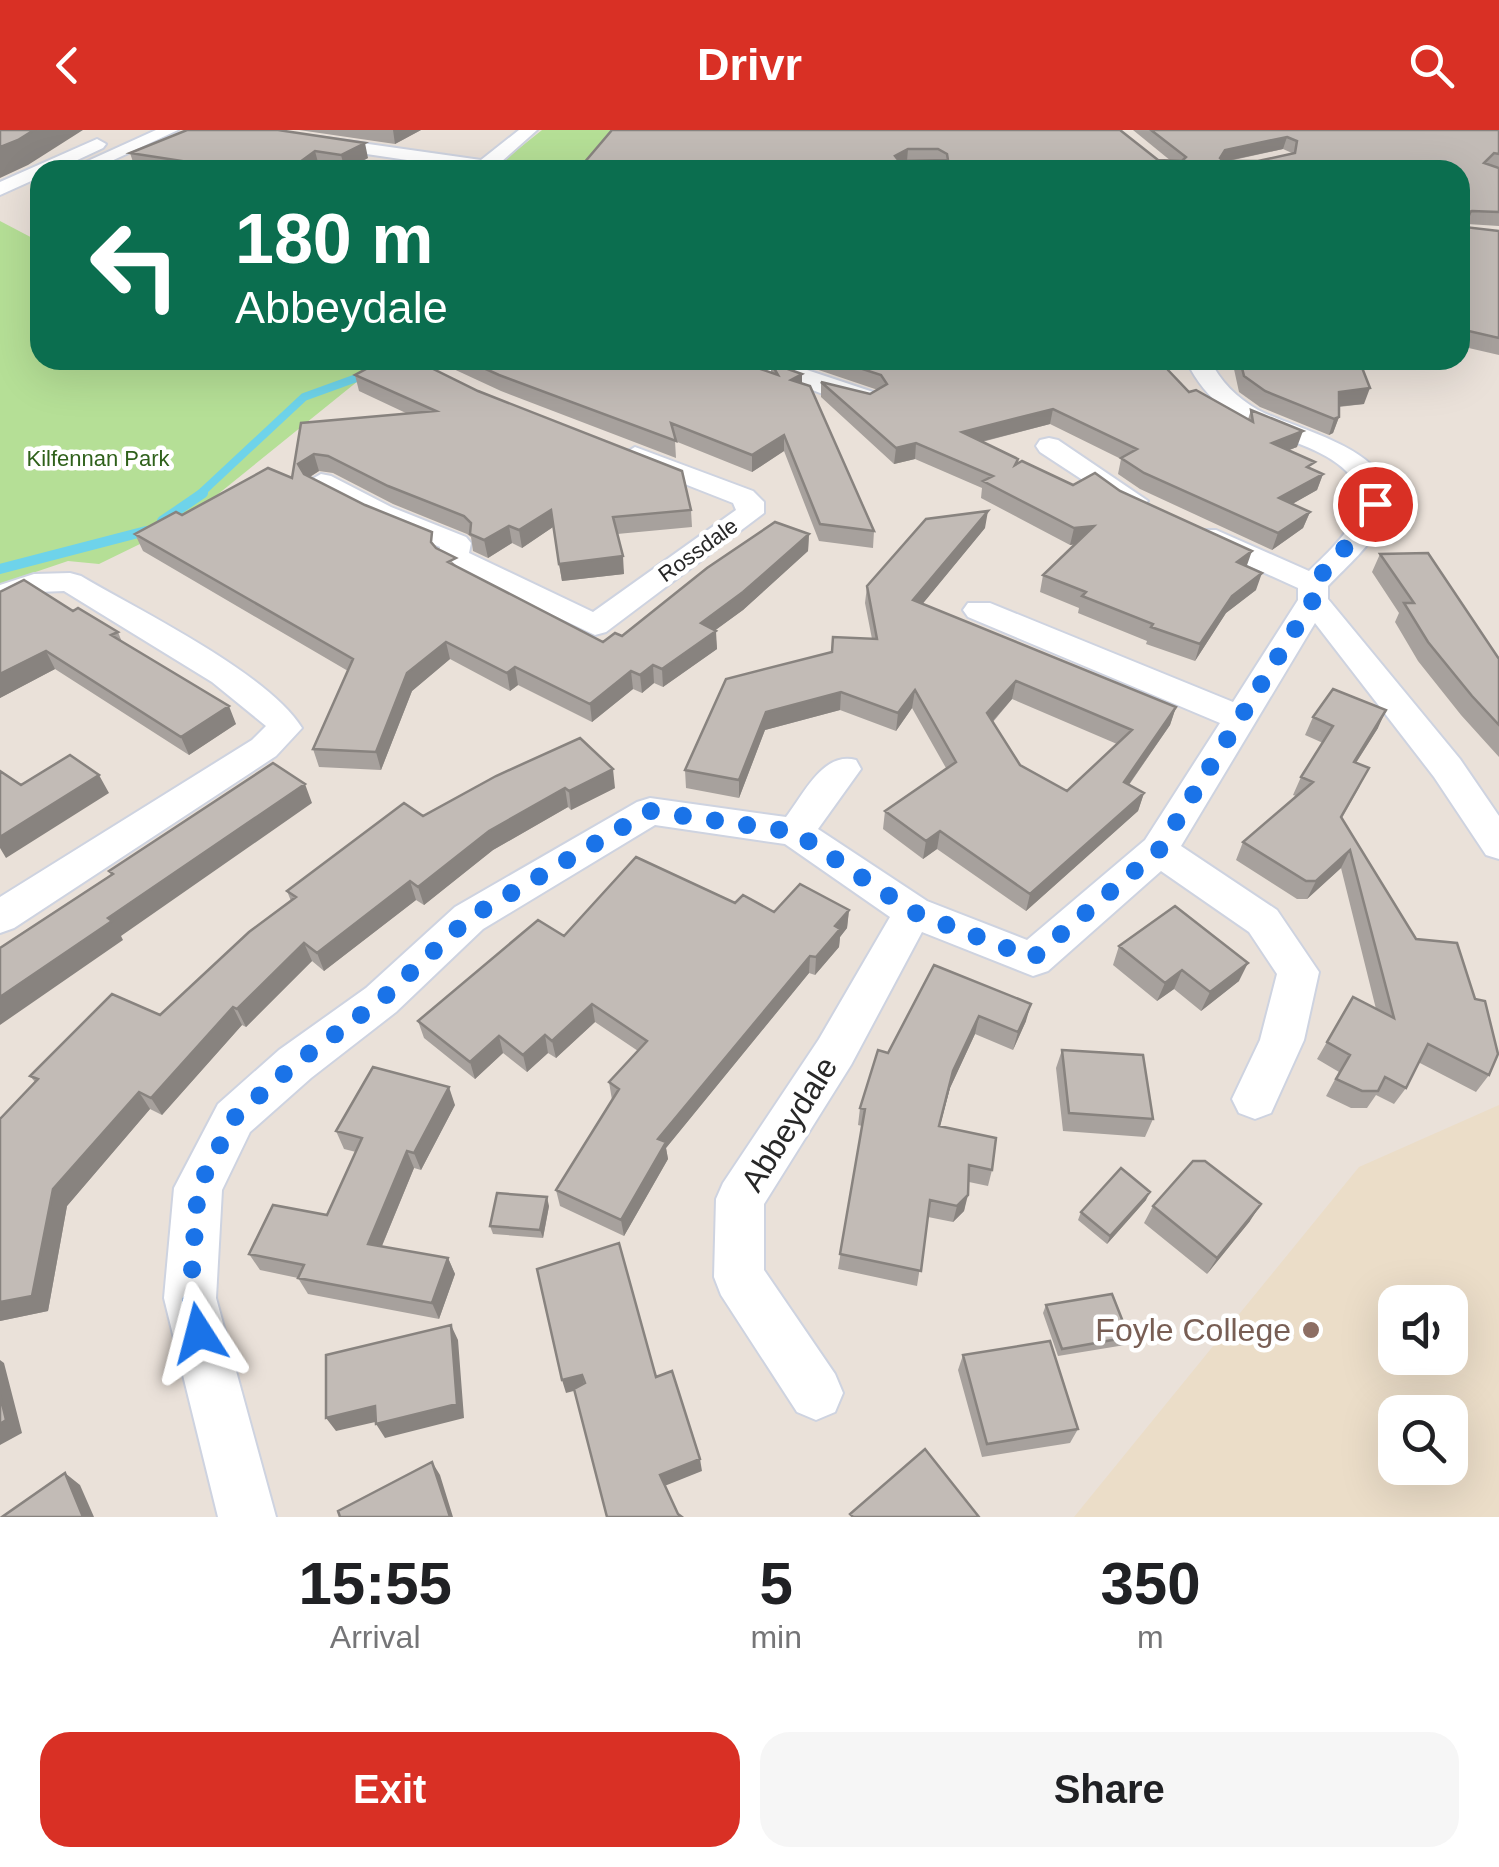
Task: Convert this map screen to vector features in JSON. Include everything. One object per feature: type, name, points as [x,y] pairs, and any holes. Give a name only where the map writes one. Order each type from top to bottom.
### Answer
[{"type":"street","points":[[62,160],[126,130]]},
{"type":"street","points":[[100,160],[170,130]]},
{"type":"street","points":[[492,160],[529,130]]},
{"type":"street","points":[[300,139],[397,160]]},
{"type":"street","points":[[0,190],[30,175]]},
{"type":"street","points":[[0,190],[30,185]]},
{"type":"street","points":[[781,370],[870,399]]},
{"type":"street","points":[[247,1517],[190,1298],[198,1188],[234,1118],[295,1064],[381,1000],[469,918],[650,811],[795,832],[913,912],[1033,958],[1159,850],[1313,592],[1366,524],[1375,504],[1373,482],[1362,469],[1340,454],[1250,416],[1211,384],[1203,370]]},
{"type":"street","name":"Rossdale","points":[[321,482],[381,513],[456,543],[453,557],[595,625],[750,512],[750,502],[743,497],[613,446]]},
{"type":"street","points":[[1050,446],[1128,498],[1313,592],[1447,768],[1499,845]]},
{"type":"street","points":[[0,595],[34,584],[70,582],[224,674],[276,713],[285,728],[264,748],[0,917]]},
{"type":"street","points":[[979,610],[1240,718]]},
{"type":"street","points":[[795,832],[843,769]]},
{"type":"street","points":[[1159,850],[1263,921],[1298,972],[1282,1040],[1255,1099]]},
{"type":"street","name":"Abbeydale","points":[[816,1393],[739,1277],[740,1198],[835,1052],[913,912]]},
{"type":"shaded area","name":"Foyle College","points":[[1499,1105],[1499,1517],[1074,1517],[1359,1167]]},
{"type":"green space","points":[[542,130],[644,130],[611,139],[588,160],[504,160]]},
{"type":"green space","name":"Kilfennan Park","points":[[0,221],[30,237],[30,370],[372,370],[181,524],[99,564],[68,561],[0,584]]},
{"type":"building","points":[[0,130],[34,130],[0,147]]},
{"type":"building","points":[[187,130],[278,130],[365,143],[341,155],[315,151],[303,160],[175,160],[130,153]]},
{"type":"building","points":[[612,130],[1120,130],[1158,160],[948,160],[947,154],[938,149],[908,149],[895,156],[898,160],[586,160]]},
{"type":"building","points":[[1151,130],[1499,130],[1499,154],[1494,153],[1484,163],[1499,168],[1499,212],[1472,211],[1470,160],[1263,160],[1295,153],[1297,141],[1287,137],[1225,150],[1222,160],[1183,160],[1186,157]]},
{"type":"building","points":[[1470,228],[1499,231],[1499,338],[1470,331]]},
{"type":"building","points":[[364,370],[435,370],[478,391],[682,471],[691,510],[613,517],[623,556],[559,564],[551,510],[519,530],[509,526],[484,540],[470,534],[471,523],[464,516],[388,486],[328,456],[314,454],[298,464],[304,474],[365,505],[432,532],[431,542],[436,548],[456,558],[448,562],[603,642],[615,633],[622,636],[707,568],[775,522],[809,534],[701,623],[716,631],[662,669],[653,665],[640,675],[631,671],[590,704],[515,667],[507,673],[446,642],[407,673],[376,752],[313,749],[353,659],[135,534],[176,512],[182,515],[268,468],[292,478],[301,423],[436,411],[355,375]]},
{"type":"building","points":[[488,370],[763,370],[778,375],[775,370],[791,370],[802,374],[791,380],[810,386],[874,531],[820,524],[784,435],[752,455],[671,423],[676,441]]},
{"type":"building","points":[[866,370],[1168,370],[1189,392],[1196,390],[1253,422],[1251,410],[1303,431],[1272,443],[1315,462],[1307,467],[1323,474],[1279,498],[1310,512],[1278,533],[1144,473],[1121,458],[1137,449],[1053,409],[962,432],[1018,459],[1015,465],[1022,461],[1073,485],[1095,473],[1120,491],[1252,551],[1237,562],[1262,573],[1232,596],[1200,644],[1151,627],[1153,624],[1082,596],[1086,592],[1043,575],[1094,526],[1074,528],[983,481],[993,476],[916,443],[896,448],[821,382],[870,394],[887,384],[881,375]]},
{"type":"building","points":[[1242,370],[1363,370],[1370,388],[1339,392],[1339,417],[1334,419],[1265,391],[1244,376]]},
{"type":"building","points":[[988,511],[913,600],[1176,707],[1124,782],[1144,793],[1030,894],[940,831],[926,841],[885,811],[956,762],[915,690],[898,713],[841,692],[766,712],[739,780],[685,770],[726,679],[832,652],[833,637],[877,639],[867,586],[926,519]],"holes":[[[1016,681],[1132,730],[1067,791],[1020,765],[987,713]]]},
{"type":"building","points":[[1428,553],[1499,659],[1499,725],[1428,642],[1404,603],[1414,603],[1380,554]]},
{"type":"building","points":[[24,580],[73,611],[78,608],[118,632],[111,635],[229,706],[181,737],[46,651],[0,674],[0,592]]},
{"type":"building","points":[[1333,689],[1386,710],[1354,762],[1369,768],[1341,817],[1416,939],[1457,943],[1475,999],[1485,1001],[1498,1054],[1489,1075],[1428,1044],[1406,1088],[1385,1077],[1378,1091],[1362,1091],[1336,1079],[1350,1055],[1327,1042],[1353,997],[1394,1018],[1350,850],[1316,881],[1306,881],[1243,842],[1313,782],[1301,777],[1333,726],[1313,717]]},
{"type":"building","points":[[580,738],[613,769],[569,791],[565,788],[489,831],[418,887],[410,881],[317,953],[304,943],[237,1009],[233,1007],[151,1098],[139,1092],[53,1189],[32,1296],[0,1302],[0,1119],[38,1079],[30,1076],[112,994],[160,1015],[249,932],[296,897],[287,891],[404,803],[423,816],[496,776]]},
{"type":"building","points":[[70,755],[99,775],[0,837],[0,771],[21,785]]},
{"type":"building","points":[[273,763],[305,784],[0,997],[0,948]]},
{"type":"building","points":[[636,857],[735,903],[743,895],[774,912],[800,884],[849,910],[835,926],[840,929],[816,957],[810,956],[658,1139],[666,1142],[621,1220],[556,1190],[619,1089],[609,1082],[647,1041],[592,1004],[552,1041],[545,1035],[523,1055],[499,1036],[470,1062],[418,1021],[538,920],[564,936]]},
{"type":"building","points":[[1175,906],[1248,963],[1210,992],[1182,970],[1165,983],[1119,946]]},
{"type":"building","points":[[934,965],[1031,1004],[1018,1032],[979,1016],[953,1071],[939,1126],[996,1138],[992,1170],[969,1165],[968,1195],[957,1206],[930,1200],[921,1271],[840,1254],[865,1109],[860,1108],[878,1050],[888,1053]]},
{"type":"building","points":[[1062,1050],[1143,1055],[1153,1119],[1069,1113]]},
{"type":"building","points":[[373,1067],[449,1087],[414,1153],[407,1151],[368,1244],[448,1258],[432,1303],[298,1278],[304,1265],[249,1254],[273,1205],[327,1215],[362,1138],[336,1131]]},
{"type":"building","points":[[1193,1161],[1205,1161],[1261,1204],[1217,1258],[1153,1206]]},
{"type":"building","points":[[1121,1168],[1150,1192],[1110,1236],[1081,1212]]},
{"type":"building","points":[[497,1193],[547,1197],[540,1230],[490,1226]]},
{"type":"building","points":[[619,1243],[656,1377],[672,1371],[700,1459],[660,1475],[682,1517],[607,1517],[574,1389],[585,1383],[582,1375],[562,1380],[537,1269]]},
{"type":"building","points":[[1112,1294],[1129,1337],[1062,1349],[1046,1305]]},
{"type":"building","points":[[451,1325],[457,1404],[376,1424],[375,1406],[326,1418],[326,1355]]},
{"type":"building","points":[[1050,1341],[1078,1429],[987,1444],[963,1355]]},
{"type":"building","points":[[0,1395],[6,1420],[0,1424]]},
{"type":"building","points":[[925,1449],[979,1517],[850,1514]]},
{"type":"building","points":[[432,1462],[450,1517],[340,1517],[338,1511]]},
{"type":"building","points":[[65,1473],[83,1517],[2,1517]]},
{"type":"waterway","points":[[199,495],[304,397],[362,376]]},
{"type":"waterway","points":[[162,521],[203,493]]},
{"type":"waterway","points":[[0,569],[146,531]]},
{"type":"place","name":"Foyle College","points":[[1311,1330]]},
{"type":"route","points":[[199,1333],[190,1298],[198,1188],[234,1118],[295,1064],[381,1000],[469,918],[650,811],[795,832],[913,912],[1033,958],[1159,850],[1313,600],[1313,584],[1366,524],[1375,504]]}]
